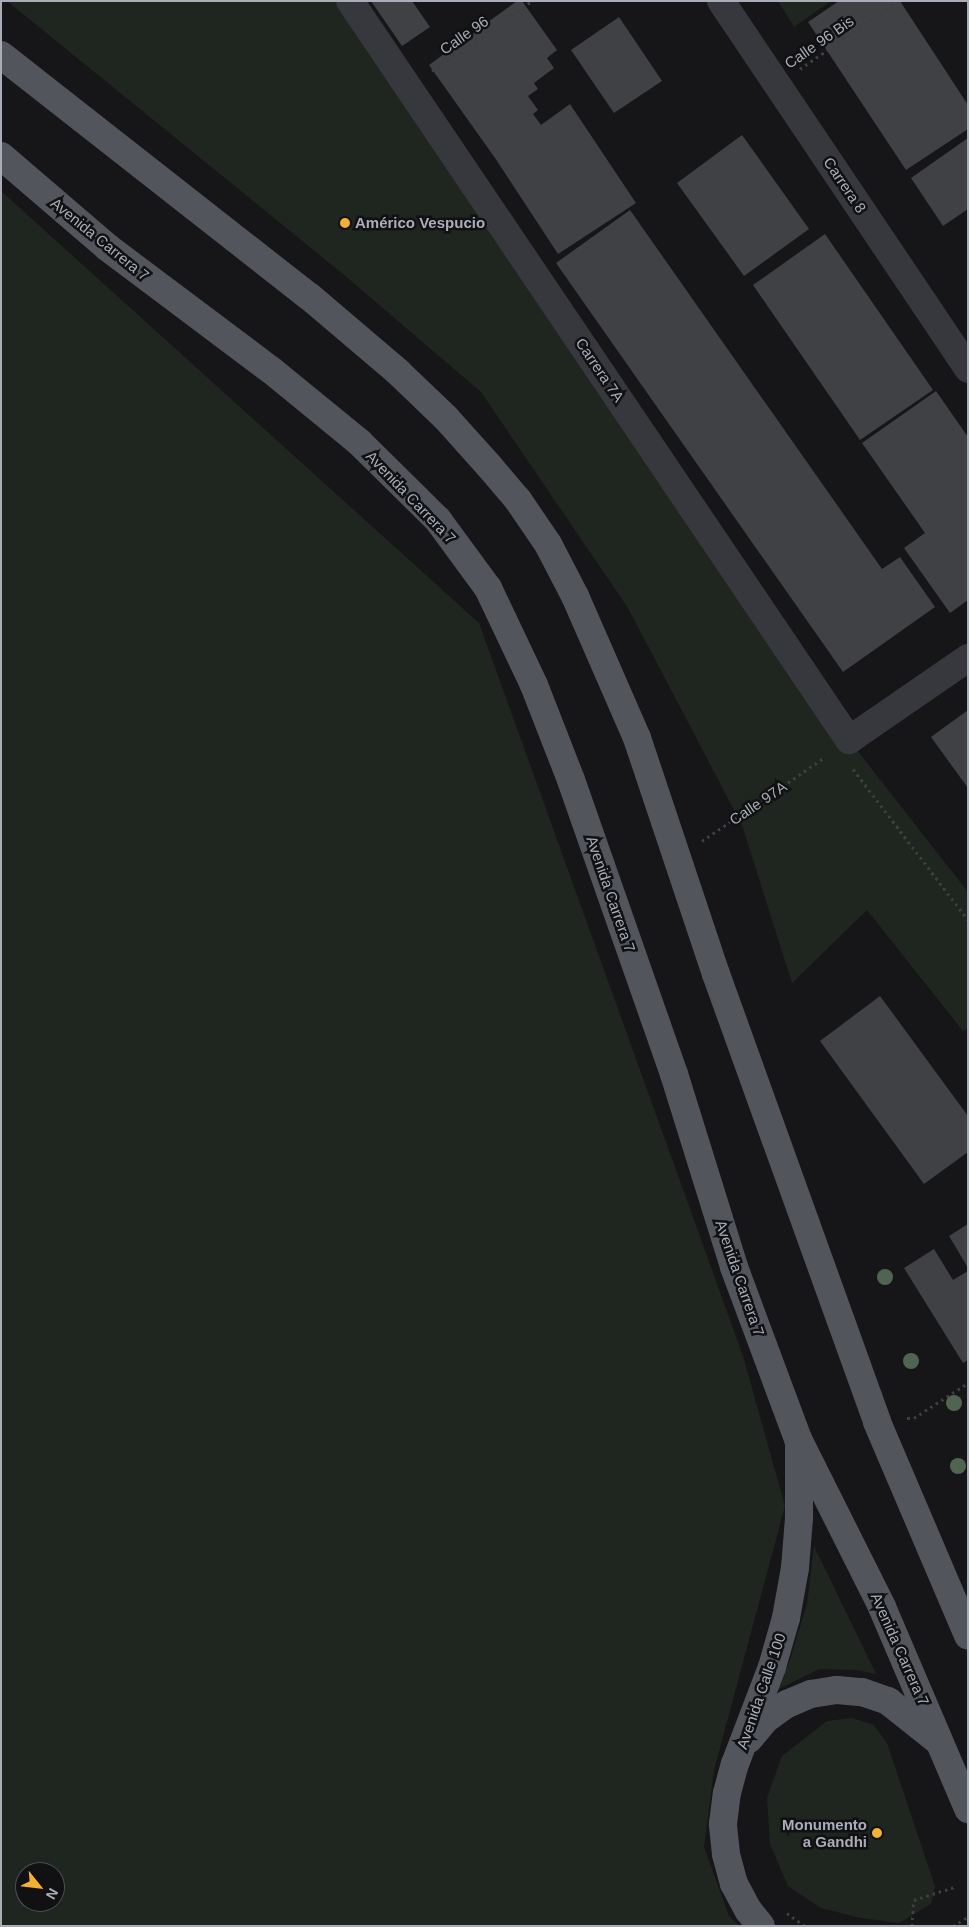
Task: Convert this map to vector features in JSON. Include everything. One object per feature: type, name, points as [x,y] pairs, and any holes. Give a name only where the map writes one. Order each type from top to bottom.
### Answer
[{"type":"main road","points":[[1,55],[310,297],[398,372],[446,418],[518,500],[548,544],[609,669],[637,738],[716,974],[877,1422],[968,1635]]},
{"type":"main road","name":"Avenida Carrera 7","points":[[1,156],[107,247],[271,370],[359,442],[438,520],[488,588],[530,678],[571,780],[674,1074],[734,1267],[798,1439],[882,1607],[968,1809]]},
{"type":"main road","name":"Avenida Calle 100","points":[[761,1926],[748,1910],[734,1884],[726,1854],[724,1816],[726,1793],[735,1764],[772,1667],[786,1618],[795,1568],[799,1518],[798,1439]]},
{"type":"main road","points":[[929,1543],[968,1592]]},
{"type":"main road","name":"Avenida Calle 100","points":[[735,1764],[749,1739],[773,1714],[787,1704],[811,1694],[837,1690],[862,1692],[888,1701],[942,1745]]},
{"type":"street","name":"Carrera 7A","points":[[350,1],[409,87],[843,753]]},
{"type":"street","name":"Carrera 8","points":[[721,1],[968,369]]},
{"type":"street","points":[[843,753],[968,658]]},
{"type":"path","name":"Calle 96","points":[[409,87],[532,1]]},
{"type":"path","name":"Calle 96 Bis","points":[[777,85],[898,1]]},
{"type":"path","name":"Calle 97A","points":[[678,856],[843,753]]},
{"type":"path","points":[[843,753],[968,920]]},
{"type":"path","points":[[877,1422],[914,1418],[968,1383]]},
{"type":"path","points":[[912,1926],[914,1900],[957,1886]]},
{"type":"path","points":[[783,1910],[805,1926]]},
{"type":"path","points":[[954,1926],[968,1917]]},
{"type":"shaded area","points":[[7,1],[350,1],[849,740],[968,892],[968,1028],[963,1031],[867,910],[792,983],[742,825],[628,608],[481,392],[343,274]]},
{"type":"shaded area","points":[[778,1],[831,1],[794,27]]},
{"type":"shaded area","points":[[1,191],[479,623],[743,1356],[785,1506],[714,1770],[704,1847],[729,1916],[739,1926],[1,1926]]},
{"type":"shaded area","points":[[814,1546],[876,1674],[856,1670],[819,1669],[773,1692],[789,1663],[807,1604]]},
{"type":"shaded area","points":[[852,1718],[874,1725],[887,1743],[935,1886],[931,1904],[899,1923],[861,1918],[821,1908],[788,1886],[770,1844],[767,1798],[782,1756],[827,1721]]},
{"type":"building","points":[[371,1],[412,1],[430,27],[402,46]]},
{"type":"building","points":[[517,1],[522,1],[557,50],[547,58],[554,68],[534,83],[538,89],[528,96],[538,110],[533,114],[541,125],[570,104],[636,203],[558,254],[495,158],[429,65]]},
{"type":"building","points":[[839,1],[900,1],[968,105],[968,129],[906,170],[808,22]]},
{"type":"building","points":[[619,17],[662,81],[614,113],[571,50]]},
{"type":"building","points":[[742,135],[809,229],[744,276],[677,183]]},
{"type":"building","points":[[968,138],[968,209],[943,226],[911,178]]},
{"type":"building","points":[[630,210],[882,569],[900,557],[935,607],[843,672],[556,263]]},
{"type":"building","points":[[825,234],[933,390],[860,440],[753,285]]},
{"type":"building","points":[[936,391],[968,437],[968,600],[950,613],[904,548],[925,533],[862,443]]},
{"type":"building","points":[[968,710],[968,788],[931,737]]},
{"type":"building","points":[[880,996],[968,1116],[968,1152],[924,1184],[820,1041]]},
{"type":"building","points":[[968,1224],[968,1268],[949,1236]]},
{"type":"building","points":[[934,1249],[953,1280],[968,1271],[968,1360],[963,1363],[904,1268]]},
{"type":"place","name":"Américo Vespucio","points":[[345,223]]},
{"type":"place","name":"Monumento a Gandhi","points":[[877,1833]]}]
